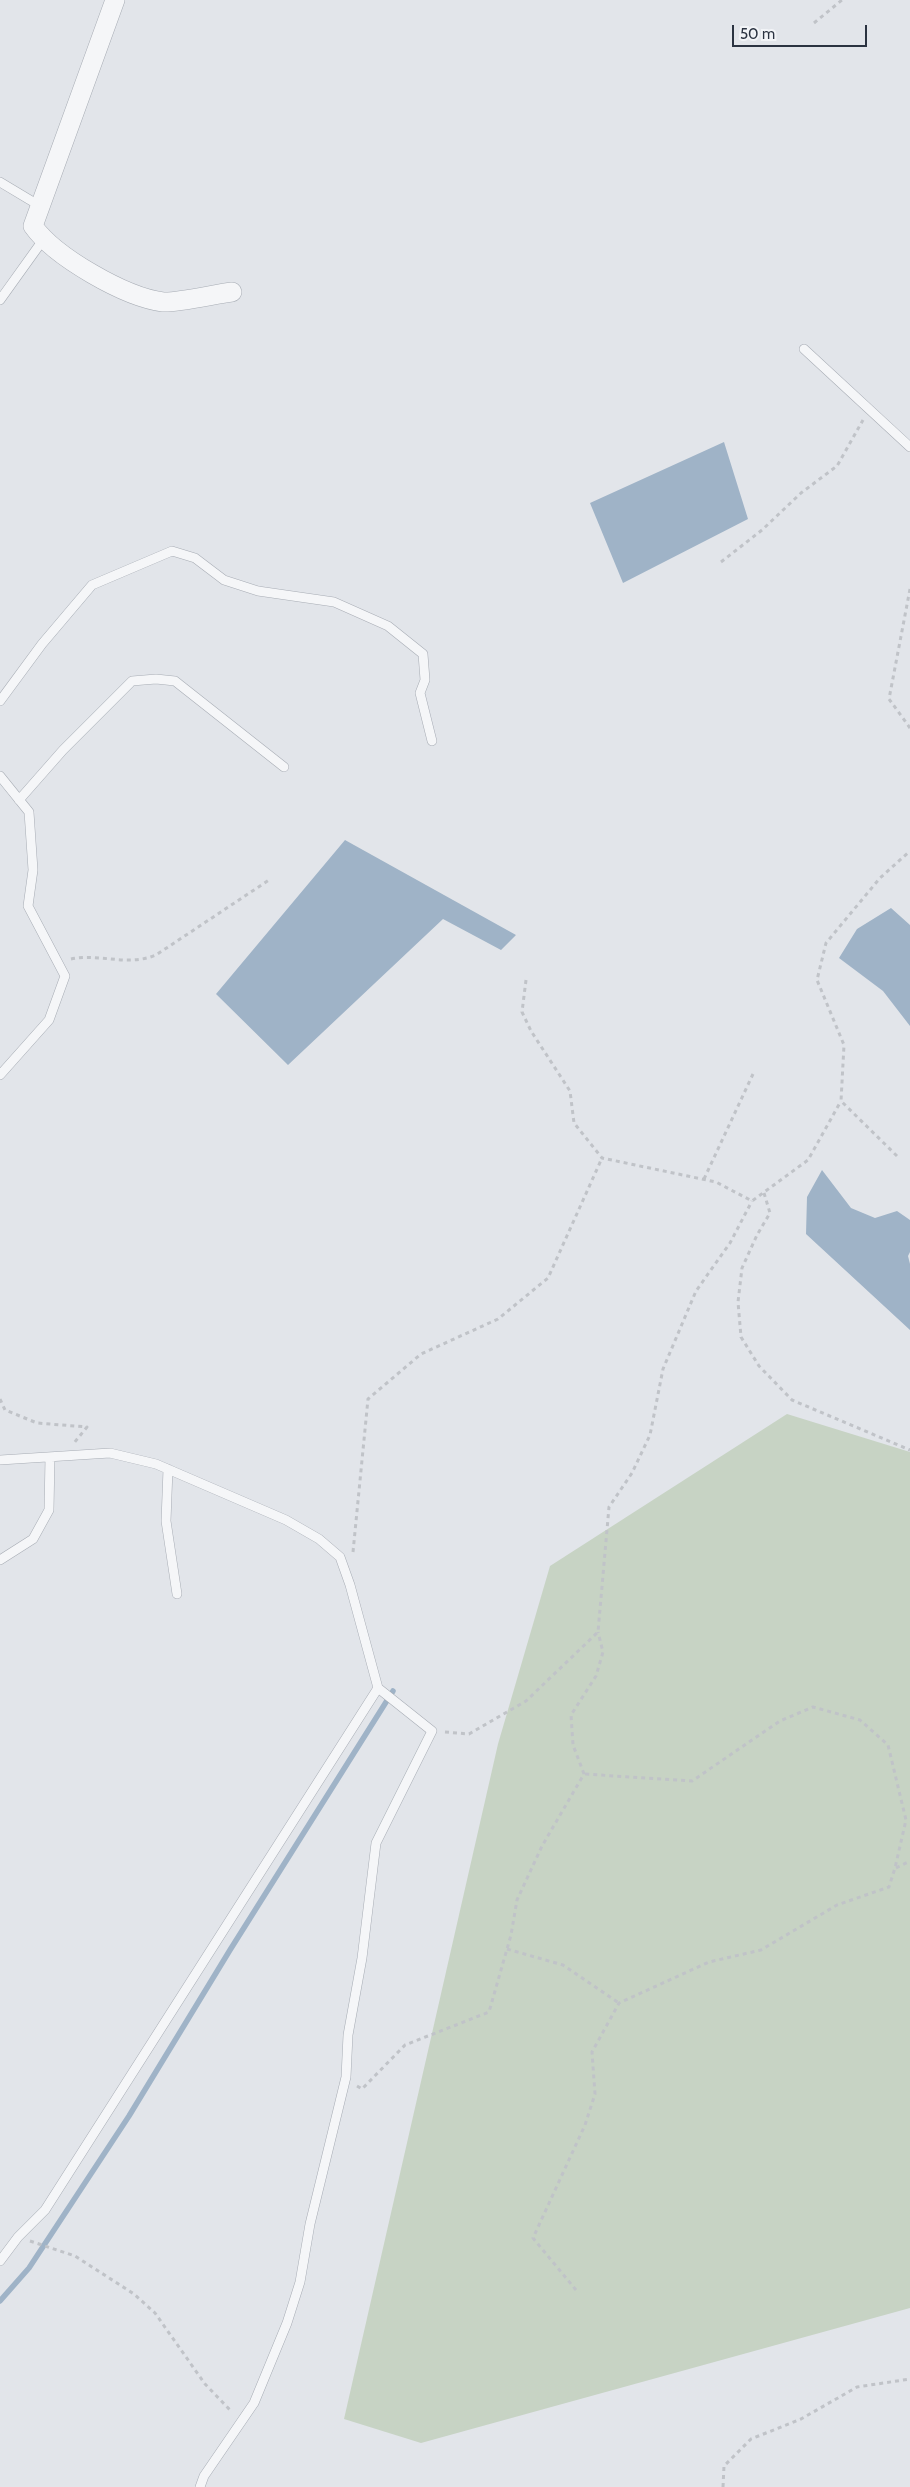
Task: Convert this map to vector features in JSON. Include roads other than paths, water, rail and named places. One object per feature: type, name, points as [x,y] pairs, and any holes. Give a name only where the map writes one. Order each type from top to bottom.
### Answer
[{"type":"street","points":[[115,0],[33,226],[43,240],[106,283],[164,302],[232,292]]},
{"type":"lane","points":[[0,182],[40,206]]},
{"type":"lane","points":[[0,300],[43,240]]},
{"type":"lane","points":[[804,349],[910,447]]},
{"type":"lane","points":[[0,701],[42,644],[92,585],[172,551],[195,558],[224,580],[258,590],[334,602],[388,626],[423,654],[425,680],[420,693],[432,741]]},
{"type":"lane","points":[[19,800],[63,750],[132,681],[156,679],[175,682],[284,767]]},
{"type":"lane","points":[[0,776],[29,812],[33,870],[28,906],[65,976],[49,1020],[0,1075]]},
{"type":"lane","points":[[0,1460],[110,1453],[156,1464],[286,1520],[319,1539],[340,1557],[350,1585],[378,1688],[432,1731],[376,1843],[362,1958],[348,2036],[346,2077],[310,2224],[300,2282],[254,2403],[204,2476],[200,2487]]},
{"type":"lane","points":[[0,1560],[33,1539],[49,1510],[50,1457]]},
{"type":"lane","points":[[168,1469],[166,1521],[177,1594]]},
{"type":"lane","points":[[0,2261],[18,2237],[46,2210],[378,1688]]},
{"type":"water","points":[[724,442],[748,519],[623,583],[590,503]]},
{"type":"water","points":[[345,840],[516,935],[501,950],[443,919],[288,1065],[216,994]]},
{"type":"water","points":[[891,908],[910,925],[910,1026],[883,991],[839,958],[857,929]]},
{"type":"water","points":[[822,1170],[851,1208],[875,1218],[897,1211],[910,1220],[910,1252],[908,1256],[910,1264],[910,1330],[806,1234],[807,1197]]},
{"type":"waterway","points":[[0,2301],[29,2268],[129,2116],[230,1950],[393,1691]]}]
